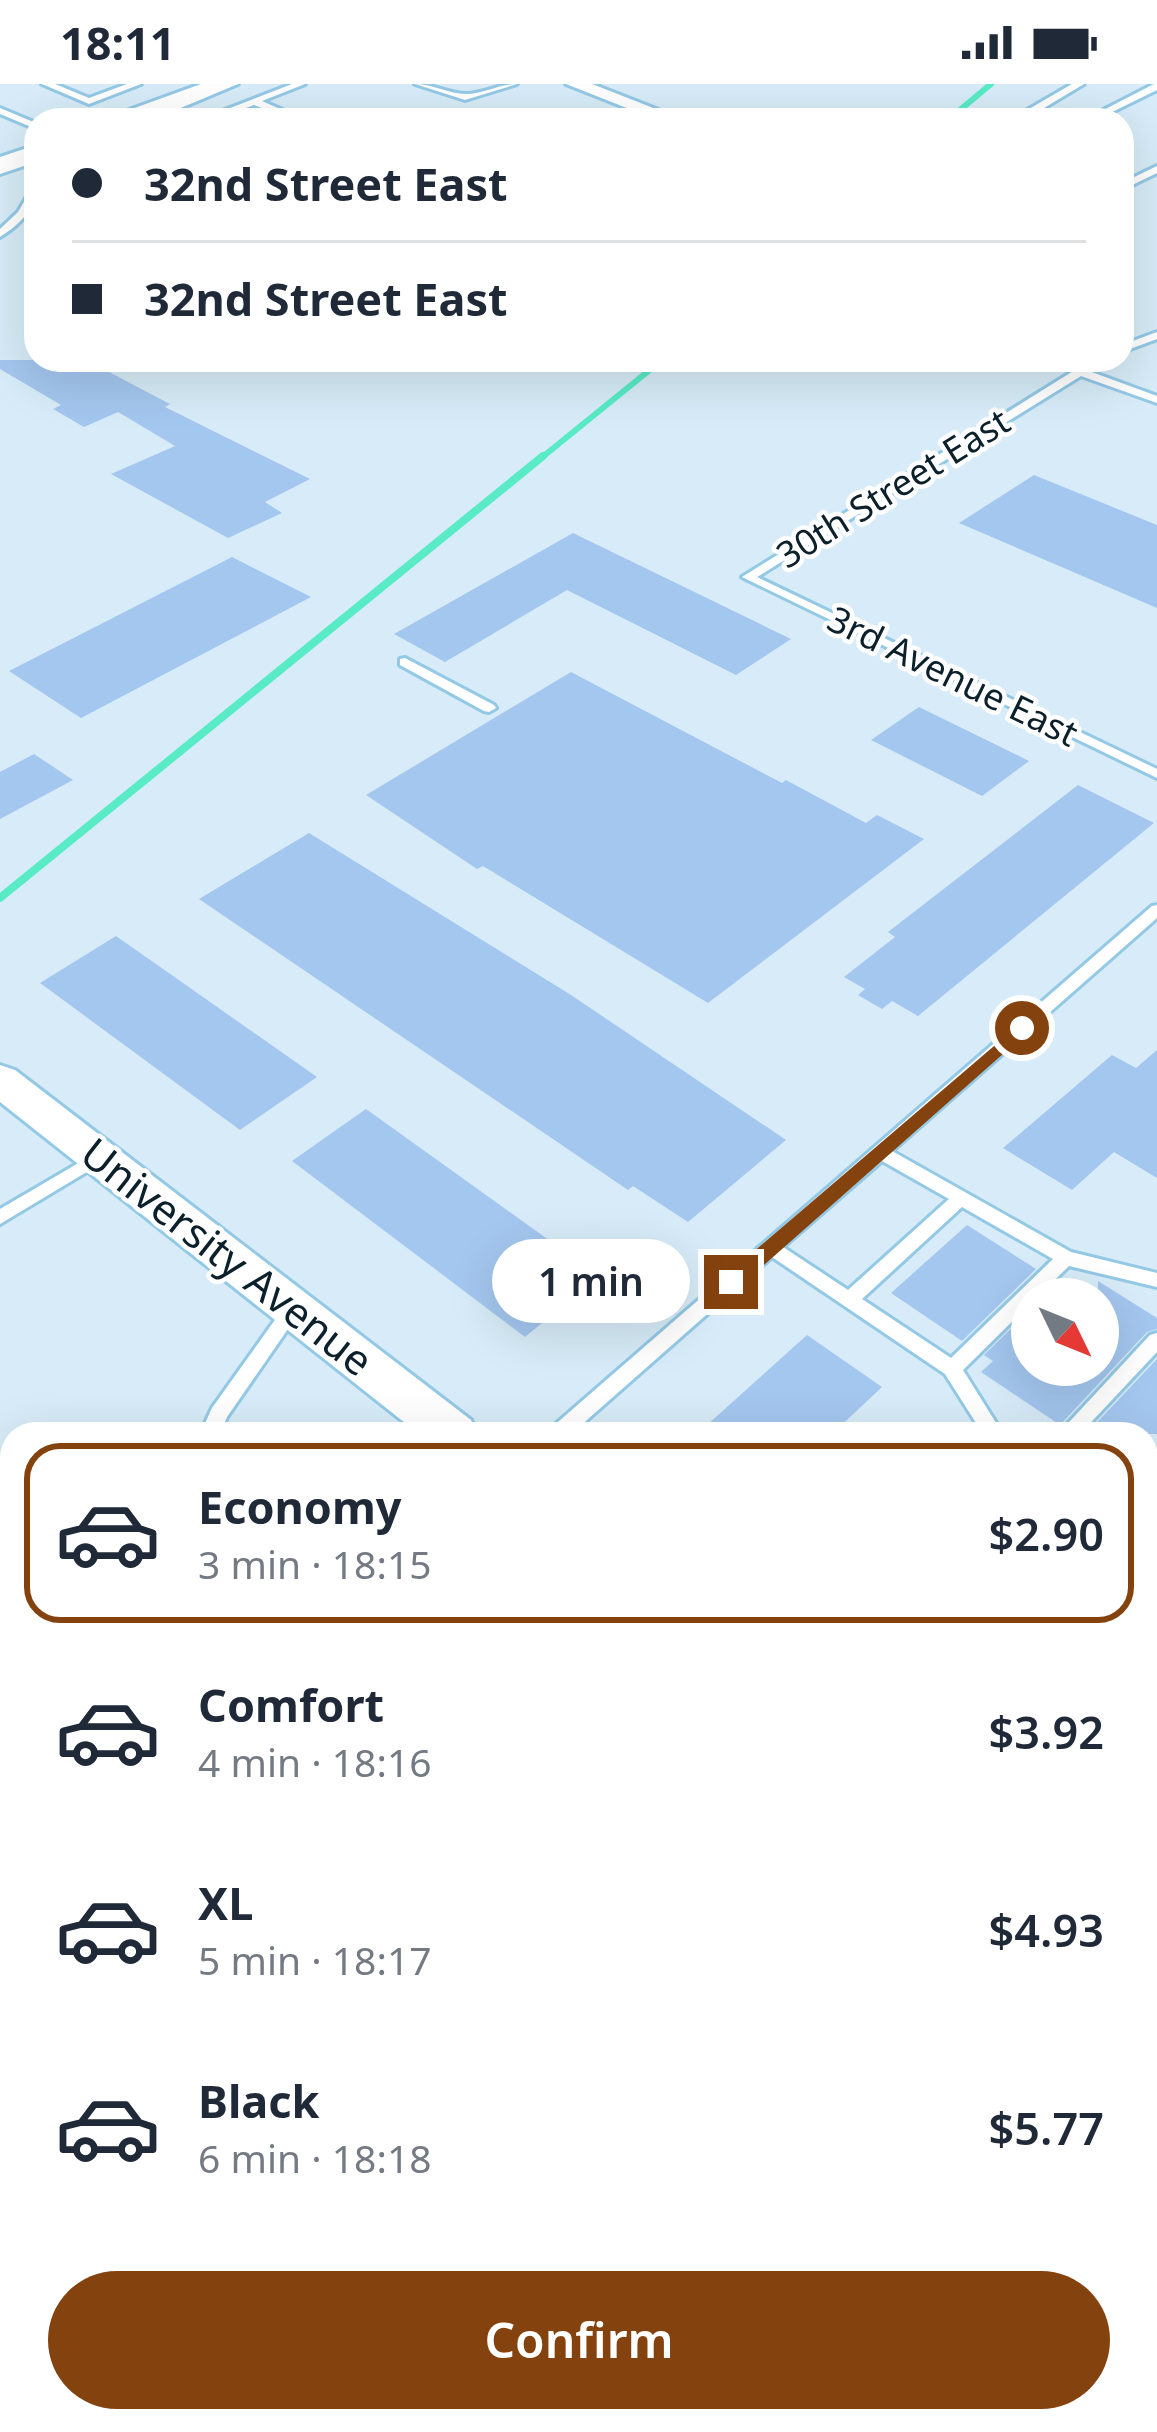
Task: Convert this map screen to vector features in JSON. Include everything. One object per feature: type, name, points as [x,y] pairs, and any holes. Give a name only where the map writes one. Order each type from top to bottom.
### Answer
[{"type":"main road","points":[[160,108],[226,84]]},
{"type":"street","points":[[575,84],[633,108]]},
{"type":"street","name":"University Avenue","points":[[0,1079],[439,1422]]},
{"type":"lane","points":[[47,84],[88,101],[136,84]]},
{"type":"lane","points":[[236,108],[300,84]]},
{"type":"lane","points":[[420,84],[465,97],[512,84]]},
{"type":"lane","points":[[1035,108],[1078,84]]},
{"type":"lane","points":[[1116,108],[1157,86]]},
{"type":"lane","points":[[254,101],[271,108]]},
{"type":"lane","points":[[0,111],[24,121]]},
{"type":"lane","points":[[0,127],[21,120]]},
{"type":"lane","points":[[0,234],[24,211]]},
{"type":"lane","points":[[1081,372],[1157,400]]},
{"type":"lane","name":"30th Street East","points":[[748,577],[1081,372]]},
{"type":"lane","name":"3rd Avenue East","points":[[748,577],[1157,774]]},
{"type":"lane","points":[[405,662],[488,708]]},
{"type":"lane","points":[[572,1422],[1157,910]]},
{"type":"lane","points":[[880,1152],[1066,1258],[1157,1280]]},
{"type":"lane","points":[[0,1217],[99,1157]]},
{"type":"lane","points":[[850,1300],[961,1198]]},
{"type":"lane","points":[[771,1247],[952,1369],[985,1422]]},
{"type":"lane","points":[[952,1369],[1066,1258]]},
{"type":"lane","points":[[215,1422],[293,1309]]},
{"type":"lane","points":[[1079,1422],[1157,1340]]},
{"type":"building","points":[[0,360],[24,360],[24,372],[109,372],[170,404],[165,407],[310,479],[265,502],[282,513],[228,538],[111,474],[175,446],[118,412],[84,427],[53,409],[61,405],[0,369]]},
{"type":"building","points":[[1034,475],[1157,525],[1157,608],[959,523]]},
{"type":"building","points":[[573,533],[791,639],[736,675],[567,590],[445,662],[394,634]]},
{"type":"building","points":[[232,557],[311,597],[81,718],[9,671]]},
{"type":"building","points":[[571,672],[866,823],[877,815],[924,839],[708,1003],[483,866],[477,869],[366,795]]},
{"type":"building","points":[[919,707],[1029,761],[982,796],[871,740]]},
{"type":"building","points":[[34,754],[73,780],[0,819],[0,772]]},
{"type":"building","points":[[1078,785],[1154,823],[918,1016],[892,1001],[882,1009],[858,995],[865,989],[844,977],[895,937],[888,932]]},
{"type":"building","points":[[309,833],[571,995],[786,1140],[688,1222],[633,1186],[628,1190],[199,899]]},
{"type":"building","points":[[116,936],[317,1077],[240,1130],[40,983]]},
{"type":"building","points":[[1157,1050],[1157,1178],[1114,1152],[1072,1190],[1003,1148],[1112,1055],[1136,1068]]},
{"type":"building","points":[[366,1109],[599,1276],[525,1337],[292,1161]]},
{"type":"building","points":[[967,1225],[1036,1269],[1027,1278],[1011,1278],[1011,1293],[962,1341],[891,1293]]},
{"type":"building","points":[[1119,1294],[1157,1318],[1157,1329],[1147,1332],[1119,1362]]},
{"type":"building","points":[[1011,1329],[1011,1386],[1096,1386],[1063,1422],[1056,1422],[981,1372],[993,1361],[984,1355]]},
{"type":"building","points":[[807,1335],[882,1387],[845,1422],[710,1422]]},
{"type":"building","points":[[1157,1359],[1157,1422],[1097,1422]]},
{"type":"waterway","points":[[962,108],[991,84]]},
{"type":"waterway","points":[[540,459],[647,372]]},
{"type":"waterway","points":[[0,898],[543,456]]},
{"type":"route","points":[[731,1282],[1022,1028]]}]
